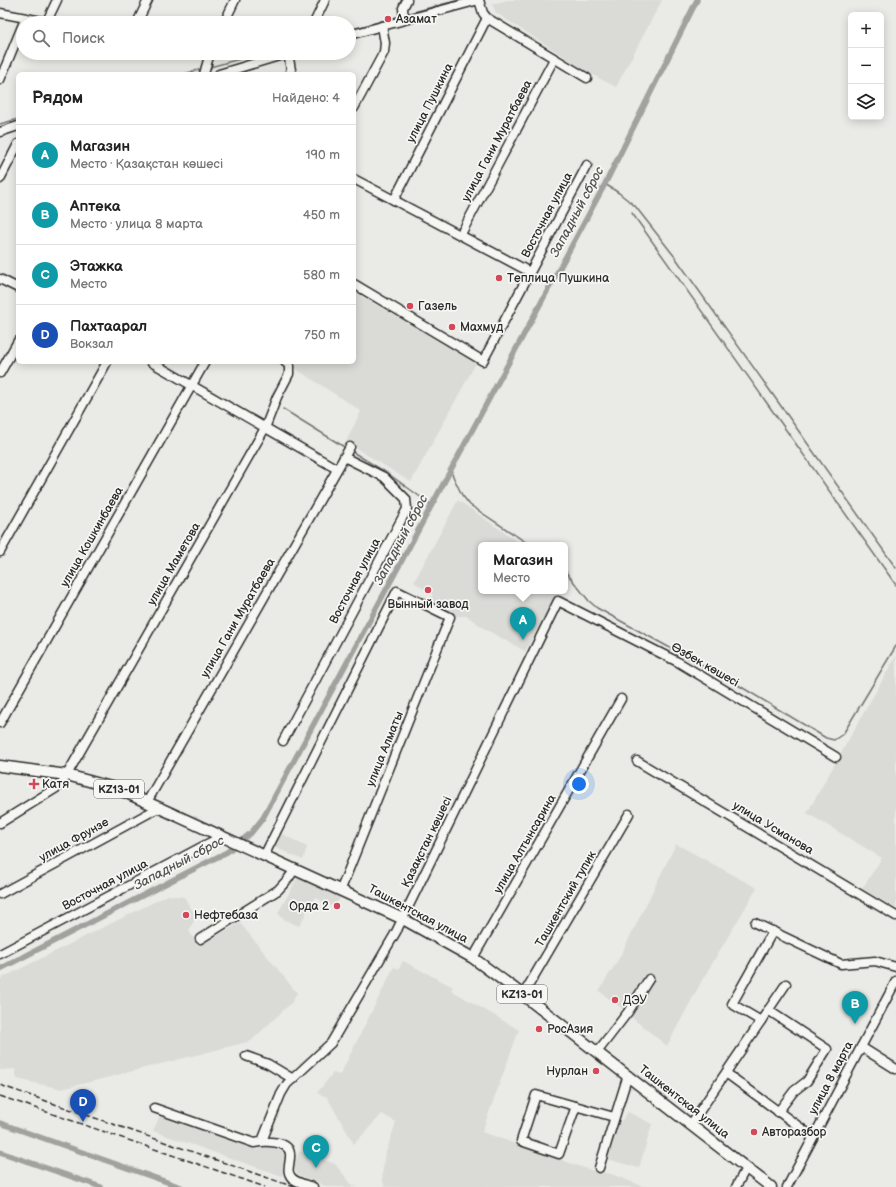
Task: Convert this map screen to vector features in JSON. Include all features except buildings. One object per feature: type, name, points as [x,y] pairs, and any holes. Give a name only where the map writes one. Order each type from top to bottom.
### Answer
[{"type":"main road","name":"Ташкентская улица","points":[[0,766],[67,775],[118,789],[403,918],[473,958],[524,995],[598,1051],[771,1187]]},
{"type":"street","points":[[52,16],[57,0]]},
{"type":"street","points":[[140,16],[148,0]]},
{"type":"street","points":[[227,16],[235,0]]},
{"type":"street","points":[[317,16],[325,0]]},
{"type":"street","points":[[404,20],[403,8],[407,0]]},
{"type":"street","points":[[356,34],[479,0],[483,13],[487,18],[587,78]]},
{"type":"street","points":[[0,13],[16,18]]},
{"type":"street","name":"улица Пушкина","points":[[394,200],[487,18]]},
{"type":"street","points":[[356,104],[384,52],[385,43],[382,26]]},
{"type":"street","points":[[0,80],[16,41]]},
{"type":"street","name":"улица Гани Муратбаева","points":[[461,234],[554,59]]},
{"type":"street","points":[[205,72],[208,60]]},
{"type":"street","points":[[225,72],[265,60]]},
{"type":"street","points":[[290,60],[290,72]]},
{"type":"street","points":[[0,132],[16,127]]},
{"type":"street","points":[[0,179],[16,148]]},
{"type":"street","name":"Восточная улица","points":[[356,285],[483,361],[587,165]]},
{"type":"street","points":[[356,180],[461,234],[530,272]]},
{"type":"street","points":[[0,278],[16,287]]},
{"type":"street","points":[[0,372],[16,344]]},
{"type":"street","points":[[0,552],[106,364]]},
{"type":"street","points":[[157,364],[337,469]]},
{"type":"street","name":"улица Кошкинбаева","points":[[0,723],[204,364]]},
{"type":"street","name":"улица Маметова","points":[[0,823],[61,785],[265,428],[277,397],[289,374],[288,364]]},
{"type":"street","name":"улица Гани Муратбаева","points":[[148,802],[350,446]]},
{"type":"street","name":"Восточная улица","points":[[283,741],[407,509],[406,500],[384,478],[344,457]]},
{"type":"street","name":"улица Алматы","points":[[264,856],[397,591],[450,617],[341,889]]},
{"type":"street","name":"Өзбек көшесі","points":[[558,601],[678,662],[836,757]]},
{"type":"street","name":"Қазақстан көшесі","points":[[262,1141],[281,1094],[293,1078],[331,1043],[403,918],[558,601]]},
{"type":"street","name":"улица Алтынсарина","points":[[473,958],[621,699]]},
{"type":"street","name":"улица Усманова","points":[[637,761],[896,916]]},
{"type":"street","name":"улица Фрунзе","points":[[0,894],[160,807]]},
{"type":"street","name":"Ташкентский тупик","points":[[524,995],[629,814]]},
{"type":"street","name":"Восточная улица","points":[[0,954],[226,838]]},
{"type":"street","points":[[200,939],[278,890],[295,869]]},
{"type":"street","points":[[755,923],[841,964],[875,961],[896,967]]},
{"type":"street","points":[[761,1021],[732,1004],[773,931]]},
{"type":"street","points":[[598,1051],[628,1012],[648,979]]},
{"type":"street","name":"улица 8 марта","points":[[786,1187],[896,981]]},
{"type":"street","points":[[691,1124],[786,984]]},
{"type":"street","points":[[768,1010],[827,1048],[807,1082],[794,1091],[778,1112]]},
{"type":"street","points":[[861,1047],[896,1069]]},
{"type":"street","points":[[246,1056],[268,1064],[293,1078]]},
{"type":"street","points":[[726,1073],[813,1137]]},
{"type":"street","points":[[599,1168],[628,1075]]},
{"type":"street","points":[[576,1106],[559,1154],[521,1141],[536,1095],[576,1106],[614,1117]]},
{"type":"street","points":[[154,1108],[254,1142],[271,1141],[286,1147],[290,1153],[288,1171],[293,1179],[313,1187]]},
{"type":"street","points":[[736,1187],[746,1168]]},
{"type":"shaded area","points":[[508,0],[662,0],[616,87],[593,75],[496,13],[492,4]]},
{"type":"shaded area","points":[[356,293],[476,363],[411,482],[346,442],[361,411],[293,367],[295,364],[356,364]]},
{"type":"shaded area","points":[[458,500],[518,542],[478,542],[478,594],[557,594],[525,651],[485,629],[467,616],[457,616],[429,600],[433,595],[414,582]]},
{"type":"shaded area","points":[[896,656],[896,908],[862,889],[882,858],[807,813]]},
{"type":"shaded area","points":[[278,832],[307,847],[303,860],[272,846]]},
{"type":"shaded area","points":[[676,844],[757,888],[701,982],[667,1046],[630,1016],[653,977],[647,973],[624,1010],[599,991],[621,955]]},
{"type":"shaded area","points":[[299,875],[341,895],[335,908],[315,897],[299,926],[283,919],[278,913]]},
{"type":"shaded area","name":"Нефтебаза","points":[[168,895],[184,897],[196,916],[189,931],[198,946],[240,923],[297,993],[291,1003],[251,1041],[62,1089],[17,1079],[15,1069],[0,1070],[0,979]]},
{"type":"shaded area","points":[[403,961],[453,987],[451,990],[519,1030],[482,1132],[590,1170],[611,1174],[645,1187],[385,1187],[382,1179],[384,1159],[396,1122],[382,1114],[354,1144],[327,1097],[317,1093],[333,1073],[340,1075],[394,967],[399,969]]},
{"type":"shaded area","points":[[628,1112],[652,1124],[639,1168],[607,1159],[616,1128]]},
{"type":"shaded area","points":[[160,1116],[256,1150],[267,1146],[281,1151],[285,1156],[282,1176],[153,1131]]},
{"type":"shaded area","points":[[299,1151],[335,1164],[352,1185],[358,1187],[328,1187],[297,1174],[294,1167]]},
{"type":"waterway","points":[[406,14],[459,0]]},
{"type":"waterway","name":"Западный сброс","points":[[0,969],[227,852],[251,833],[263,818],[605,184],[697,0]]},
{"type":"waterway","points":[[356,28],[401,16]]},
{"type":"waterway","points":[[210,67],[236,60]]},
{"type":"waterway","points":[[191,72],[202,69]]},
{"type":"waterway","points":[[0,124],[16,120]]},
{"type":"waterway","points":[[605,184],[635,206],[675,257],[896,568]]},
{"type":"waterway","points":[[632,213],[896,585]]},
{"type":"waterway","points":[[283,409],[346,448]]},
{"type":"waterway","points":[[351,451],[390,475],[433,506]]},
{"type":"waterway","points":[[451,472],[462,495],[470,505],[526,542]]},
{"type":"waterway","points":[[568,575],[589,601],[597,608],[738,685],[826,738],[834,740],[843,734],[896,646]]},
{"type":"waterway","points":[[0,1123],[181,1187]]},
{"type":"waterway","points":[[0,1152],[101,1187]]},
{"type":"railway","points":[[0,1085],[294,1187]]},
{"type":"railway","points":[[0,1096],[265,1187]]},
{"type":"place","name":"Азамат","points":[[388,19]]},
{"type":"place","name":"Теплица Пушкина","points":[[499,278]]},
{"type":"place","name":"Газель","points":[[410,306]]},
{"type":"place","name":"Махмуд","points":[[452,327]]},
{"type":"place","name":"Вынный завод","points":[[428,590]]},
{"type":"place","name":"Магазин","points":[[523,640]]},
{"type":"place","name":"Катя","points":[[34,784]]},
{"type":"place","name":"Орда 2","points":[[337,906]]},
{"type":"place","name":"Нефтебаза","points":[[186,915]]},
{"type":"place","name":"ДЭУ","points":[[615,1000]]},
{"type":"place","name":"Аптека","points":[[855,1024]]},
{"type":"place","name":"РосАзия","points":[[539,1029]]},
{"type":"place","name":"Нурлан","points":[[596,1071]]},
{"type":"place","name":"Пахтаарал","points":[[83,1122]]},
{"type":"place","name":"Авторазбор","points":[[754,1132]]},
{"type":"place","name":"Этажка","points":[[316,1168]]}]
